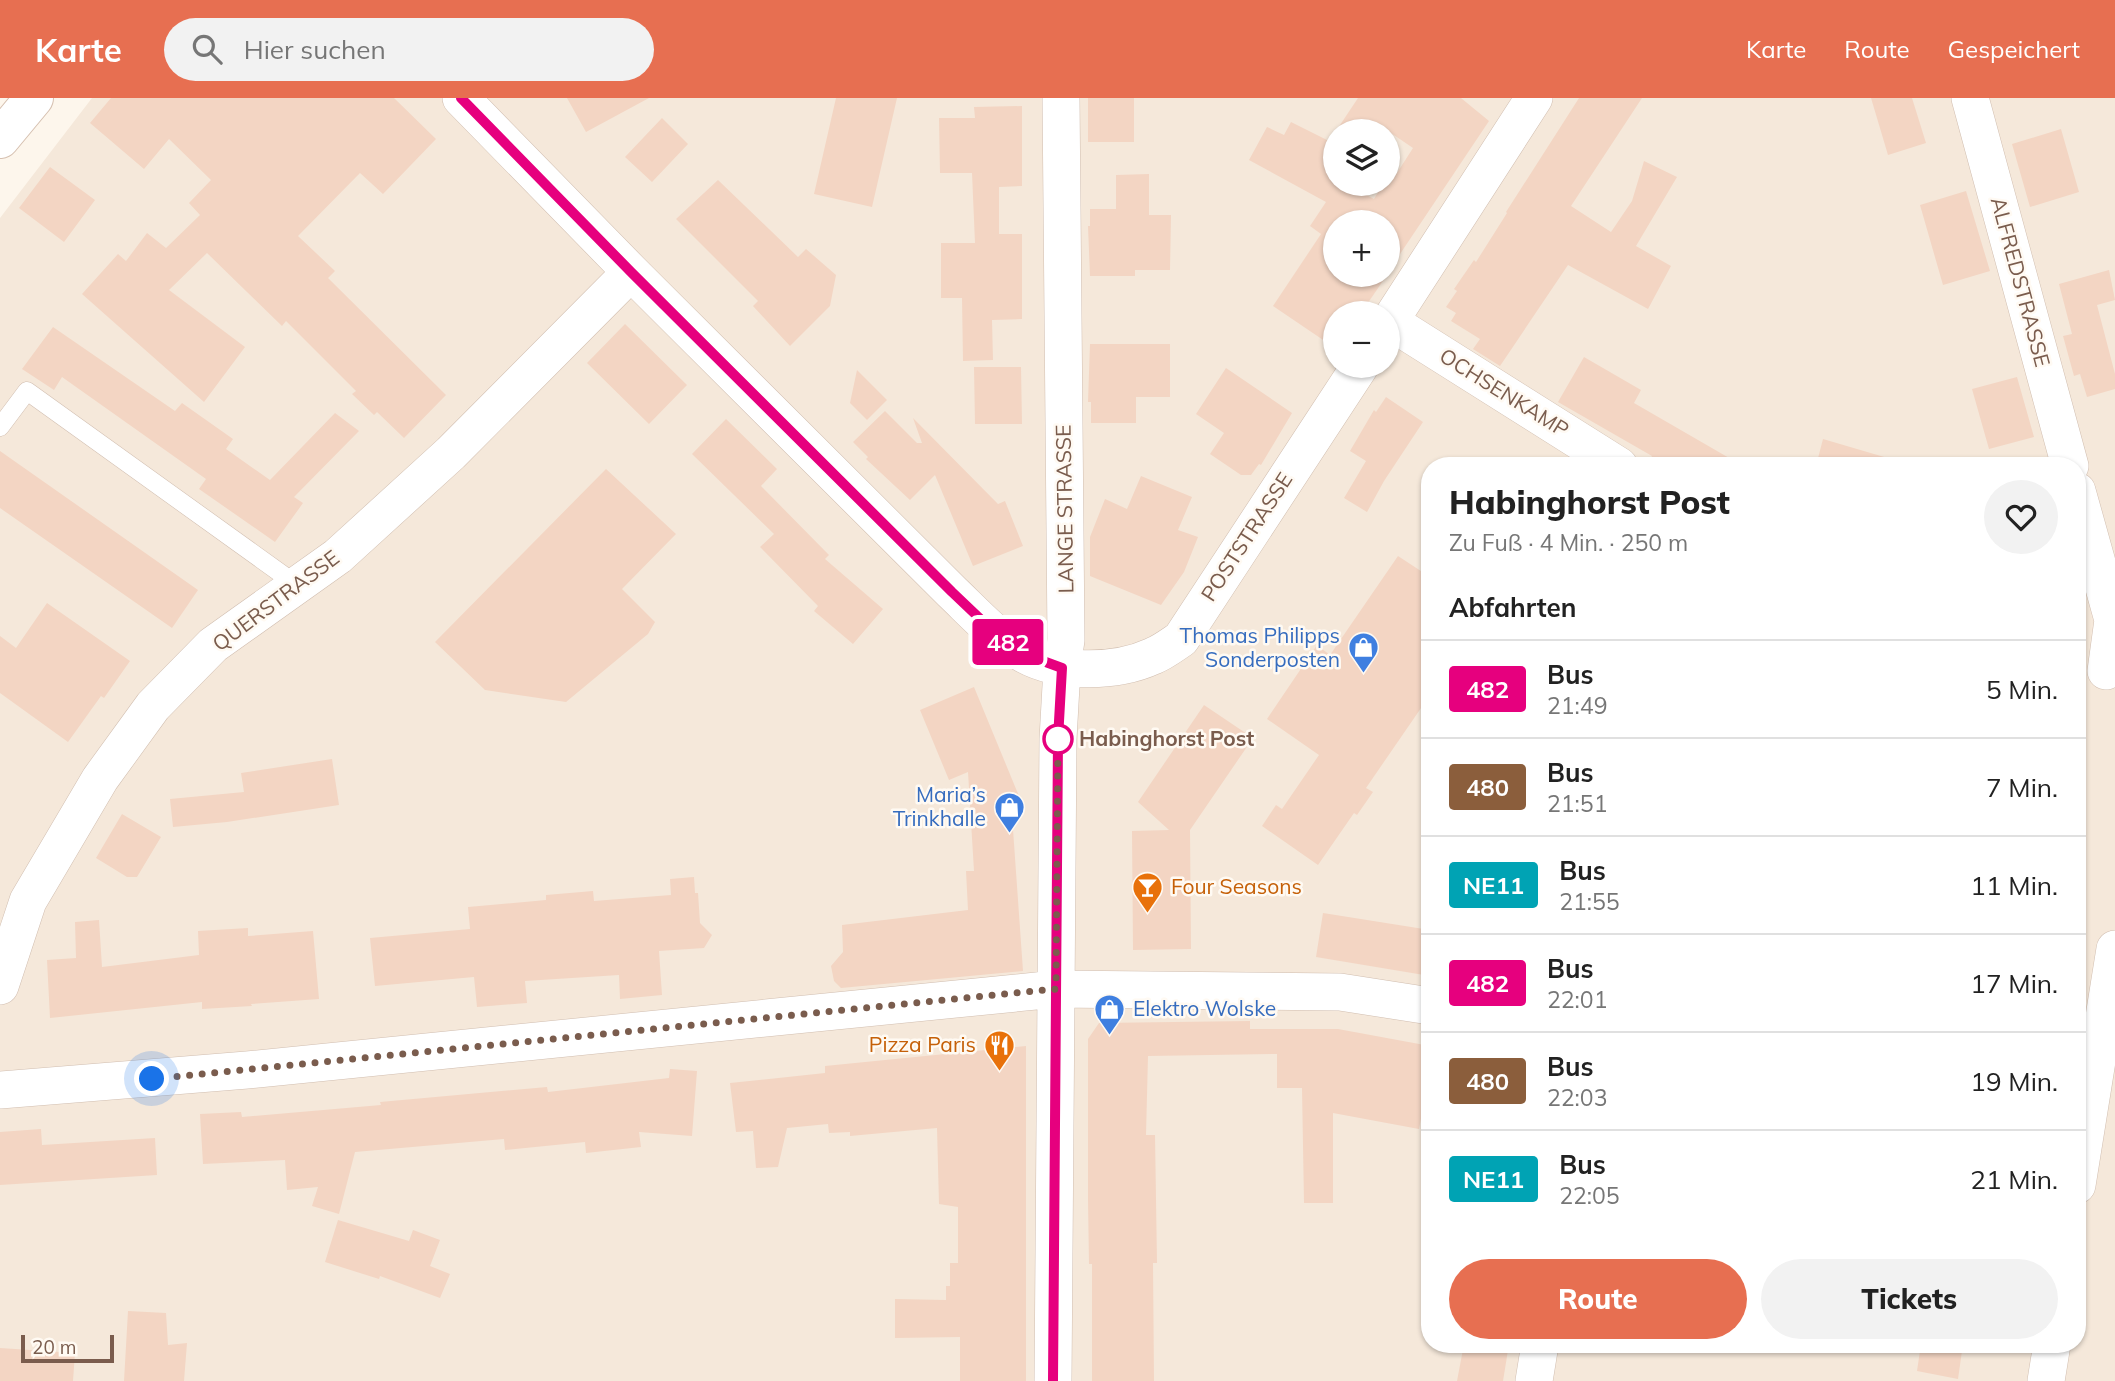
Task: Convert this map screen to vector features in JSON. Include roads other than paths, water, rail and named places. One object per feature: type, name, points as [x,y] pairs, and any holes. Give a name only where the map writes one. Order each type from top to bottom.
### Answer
[{"type":"main road","points":[[0,139],[34,98]]},
{"type":"street","points":[[461,98],[631,272],[993,631],[1024,654],[1062,668]]},
{"type":"street","name":"LANGE STRASSE","points":[[1053,1381],[1058,739],[1066,640],[1060,98]]},
{"type":"street","points":[[1400,306],[1534,98]]},
{"type":"street","name":"ALFREDSTRASSE","points":[[1970,98],[2068,457]]},
{"type":"street","name":"QUERSTRASSE","points":[[0,986],[28,901],[100,779],[153,706],[213,645],[338,556],[451,453],[631,272]]},
{"type":"street","name":"OCHSENKAMP","points":[[1400,330],[1605,457]]},
{"type":"street","name":"POSTSTRASSE","points":[[1062,668],[1109,668],[1152,657],[1181,639],[1352,378]]},
{"type":"street","points":[[2086,524],[2112,620],[2099,668]]},
{"type":"street","points":[[2086,1129],[2115,949]]},
{"type":"street","points":[[0,1090],[247,1070],[1056,989],[1339,992],[1421,1005]]},
{"type":"street","points":[[1534,1381],[1539,1353]]},
{"type":"street","points":[[2046,1381],[2051,1353]]},
{"type":"lane","points":[[0,426],[27,391],[297,585]]},
{"type":"place","name":"Thomas Philipps Sonderposten","points":[[1363,675]]},
{"type":"place","name":"Habinghorst Post","points":[[1058,739]]},
{"type":"place","name":"Maria’s Trinkhalle","points":[[1009,834]]},
{"type":"place","name":"Four Seasons","points":[[1148,914]]},
{"type":"place","name":"Elektro Wolske","points":[[1110,1036]]},
{"type":"place","name":"Pizza Paris","points":[[999,1072]]}]
